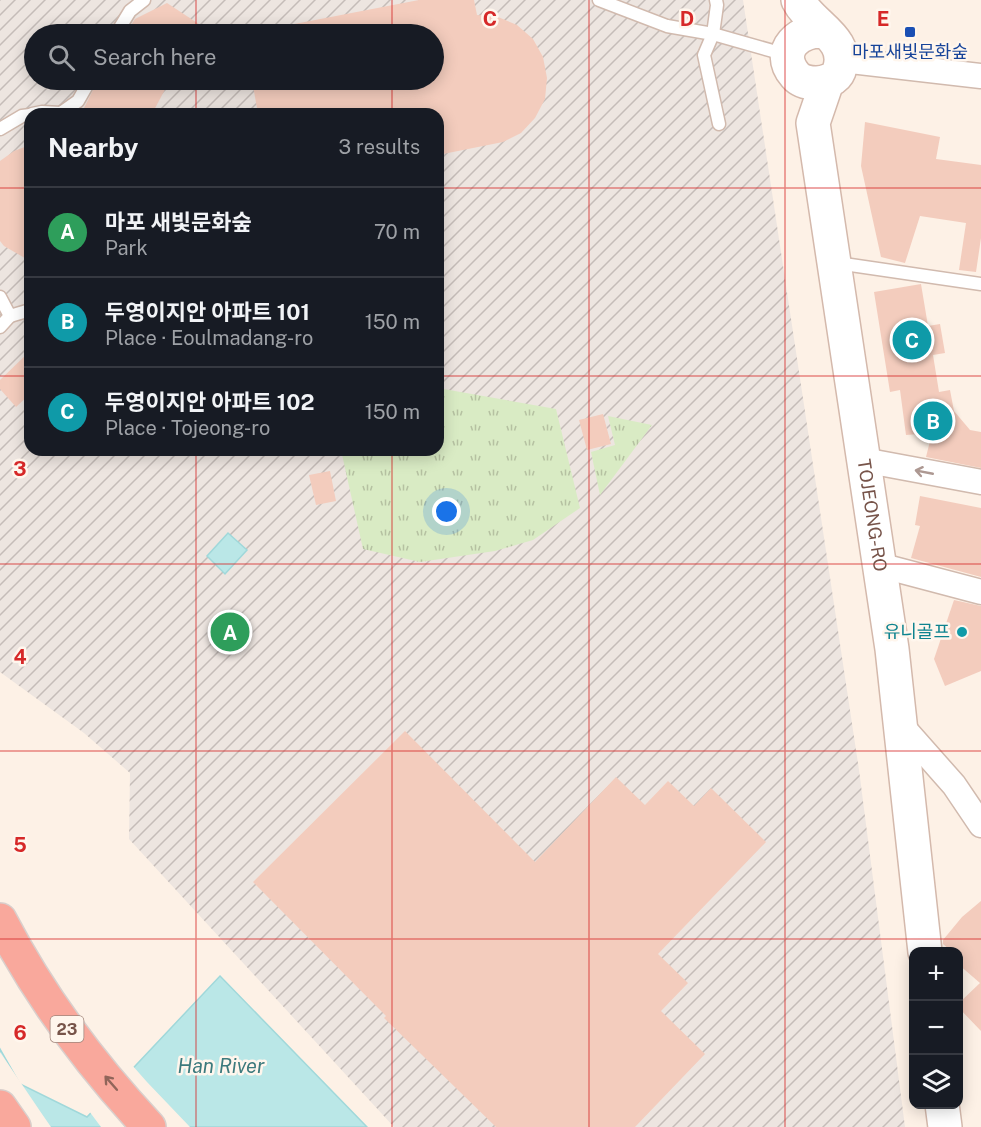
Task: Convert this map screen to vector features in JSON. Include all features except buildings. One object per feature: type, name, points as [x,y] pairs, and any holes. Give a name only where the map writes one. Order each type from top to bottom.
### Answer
[{"type":"highway","name":"23","points":[[0,920],[47,1002],[94,1064],[149,1127]]},
{"type":"highway","points":[[0,1107],[14,1127]]},
{"type":"street","name":"TOJEONG-RO","points":[[798,1],[811,18],[839,44],[809,63],[813,123],[892,649],[925,947]]},
{"type":"street","points":[[798,1],[809,63],[981,76]]},
{"type":"street","points":[[863,460],[981,483]]},
{"type":"street","points":[[879,565],[981,592]]},
{"type":"street","points":[[900,724],[954,785],[981,825]]},
{"type":"street","points":[[943,1109],[945,1127]]},
{"type":"lane","points":[[122,24],[130,10],[144,0]]},
{"type":"lane","points":[[599,0],[667,26],[713,34],[809,63]]},
{"type":"lane","points":[[716,0],[713,34],[704,55],[719,124]]},
{"type":"lane","points":[[68,108],[78,101],[84,90]]},
{"type":"lane","points":[[0,129],[24,116]]},
{"type":"lane","points":[[834,263],[981,284]]},
{"type":"lane","points":[[0,297],[10,316]]},
{"type":"lane","points":[[0,327],[10,316],[24,312]]},
{"type":"shaded area","points":[[0,0],[743,0],[859,770],[905,1127],[394,1127],[129,839],[130,773],[84,733],[0,672]]},
{"type":"green space","points":[[444,389],[556,409],[580,508],[533,540],[495,551],[420,562],[363,549],[342,456],[444,456]]},
{"type":"green space","points":[[608,416],[652,425],[600,495],[591,452],[615,445]]},
{"type":"water","points":[[228,533],[247,550],[225,574],[207,556]]},
{"type":"water","name":"Han River","points":[[220,976],[367,1127],[0,1127],[0,1049],[20,1084],[87,1117]]},
{"type":"pier","points":[[0,1052],[42,1114],[51,1127],[0,1127]]},
{"type":"pier","points":[[132,1065],[190,1127],[101,1127],[89,1111]]},
{"type":"place","name":"마포새빛문화숲","points":[[910,32]]},
{"type":"place","name":"두영이지안 아파트 102","points":[[912,340]]},
{"type":"place","name":"두영이지안 아파트 101","points":[[933,421]]},
{"type":"place","name":"마포 새빛문화숲","points":[[230,632]]},
{"type":"place","name":"유니골프","points":[[962,632]]}]
